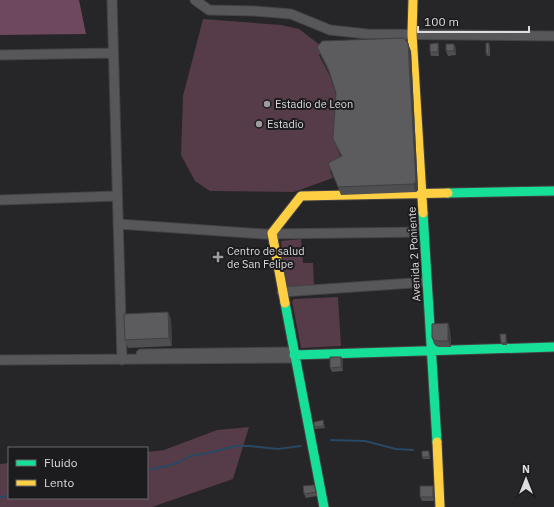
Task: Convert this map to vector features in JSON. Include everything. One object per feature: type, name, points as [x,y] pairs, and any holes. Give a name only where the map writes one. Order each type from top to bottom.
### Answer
[{"type":"street","points":[[112,0],[121,357]]},
{"type":"street","points":[[195,0],[209,10],[291,14],[330,30],[367,34],[554,36]]},
{"type":"street","name":"Avenida 2 Poniente","points":[[413,0],[412,34],[432,351],[440,507]]},
{"type":"street","points":[[0,55],[113,53]]},
{"type":"street","points":[[324,507],[272,233],[301,196],[554,191]]},
{"type":"street","points":[[0,200],[117,196]]},
{"type":"street","points":[[118,224],[264,234],[424,232]]},
{"type":"street","points":[[282,292],[427,282]]},
{"type":"street","points":[[0,360],[294,355],[554,347]]},
{"type":"street","points":[[0,355],[121,357]]},
{"type":"shaded area","points":[[0,0],[79,0],[86,34],[0,35]]},
{"type":"shaded area","name":"Estadio de Leon","points":[[203,19],[281,25],[299,29],[324,48],[319,55],[330,76],[338,101],[336,147],[344,164],[330,171],[333,178],[294,192],[210,191],[195,181],[181,155],[183,96]]},
{"type":"shaded area","points":[[301,239],[303,263],[313,263],[314,287],[294,289],[286,286],[281,241]]},
{"type":"shaded area","points":[[338,297],[341,346],[301,348],[292,301],[294,299]]},
{"type":"shaded area","points":[[249,427],[233,479],[152,507],[0,507],[0,464],[8,463],[8,499],[148,499],[148,452],[164,450],[217,430]]},
{"type":"building","points":[[404,38],[408,43],[416,182],[413,184],[338,187],[328,163],[342,156],[333,139],[336,93],[328,68],[317,47],[322,41]]},
{"type":"building","points":[[438,43],[438,52],[430,52],[430,44]]},
{"type":"building","points":[[486,43],[489,43],[489,54],[486,54]]},
{"type":"building","points":[[446,44],[454,44],[454,51],[446,51]]},
{"type":"building","points":[[168,312],[169,338],[125,340],[124,314]]},
{"type":"building","points":[[448,323],[448,341],[436,341],[432,338],[432,324]]},
{"type":"building","points":[[500,334],[506,334],[506,343],[501,343]]},
{"type":"building","points":[[330,357],[341,357],[341,367],[330,368]]},
{"type":"building","points":[[323,420],[324,426],[314,427],[314,422]]},
{"type":"building","points":[[422,451],[429,451],[429,457],[422,457]]},
{"type":"building","points":[[314,485],[316,492],[304,494],[303,486]]},
{"type":"building","points":[[420,486],[433,486],[433,497],[420,497]]},
{"type":"waterway","points":[[331,440],[365,441],[396,449],[413,450]]},
{"type":"waterway","points":[[148,470],[171,465],[190,456],[236,446],[278,449],[301,446]]},
{"type":"waterway","points":[[0,497],[8,495]]},
{"type":"traffic: fast","points":[[448,193],[554,191]]},
{"type":"traffic: fast","points":[[423,213],[437,442]]},
{"type":"traffic: fast","points":[[285,303],[324,507]]},
{"type":"traffic: fast","points":[[294,355],[554,347]]},
{"type":"traffic: slow","points":[[413,0],[412,34],[423,213]]},
{"type":"traffic: slow","points":[[285,303],[272,233],[301,196],[448,193]]},
{"type":"traffic: slow","points":[[437,442],[440,507]]},
{"type":"place","name":"Estadio de Leon","points":[[267,104]]},
{"type":"place","name":"Estadio","points":[[259,124]]},
{"type":"place","name":"Centro de salud de San Felipe","points":[[218,257]]}]
